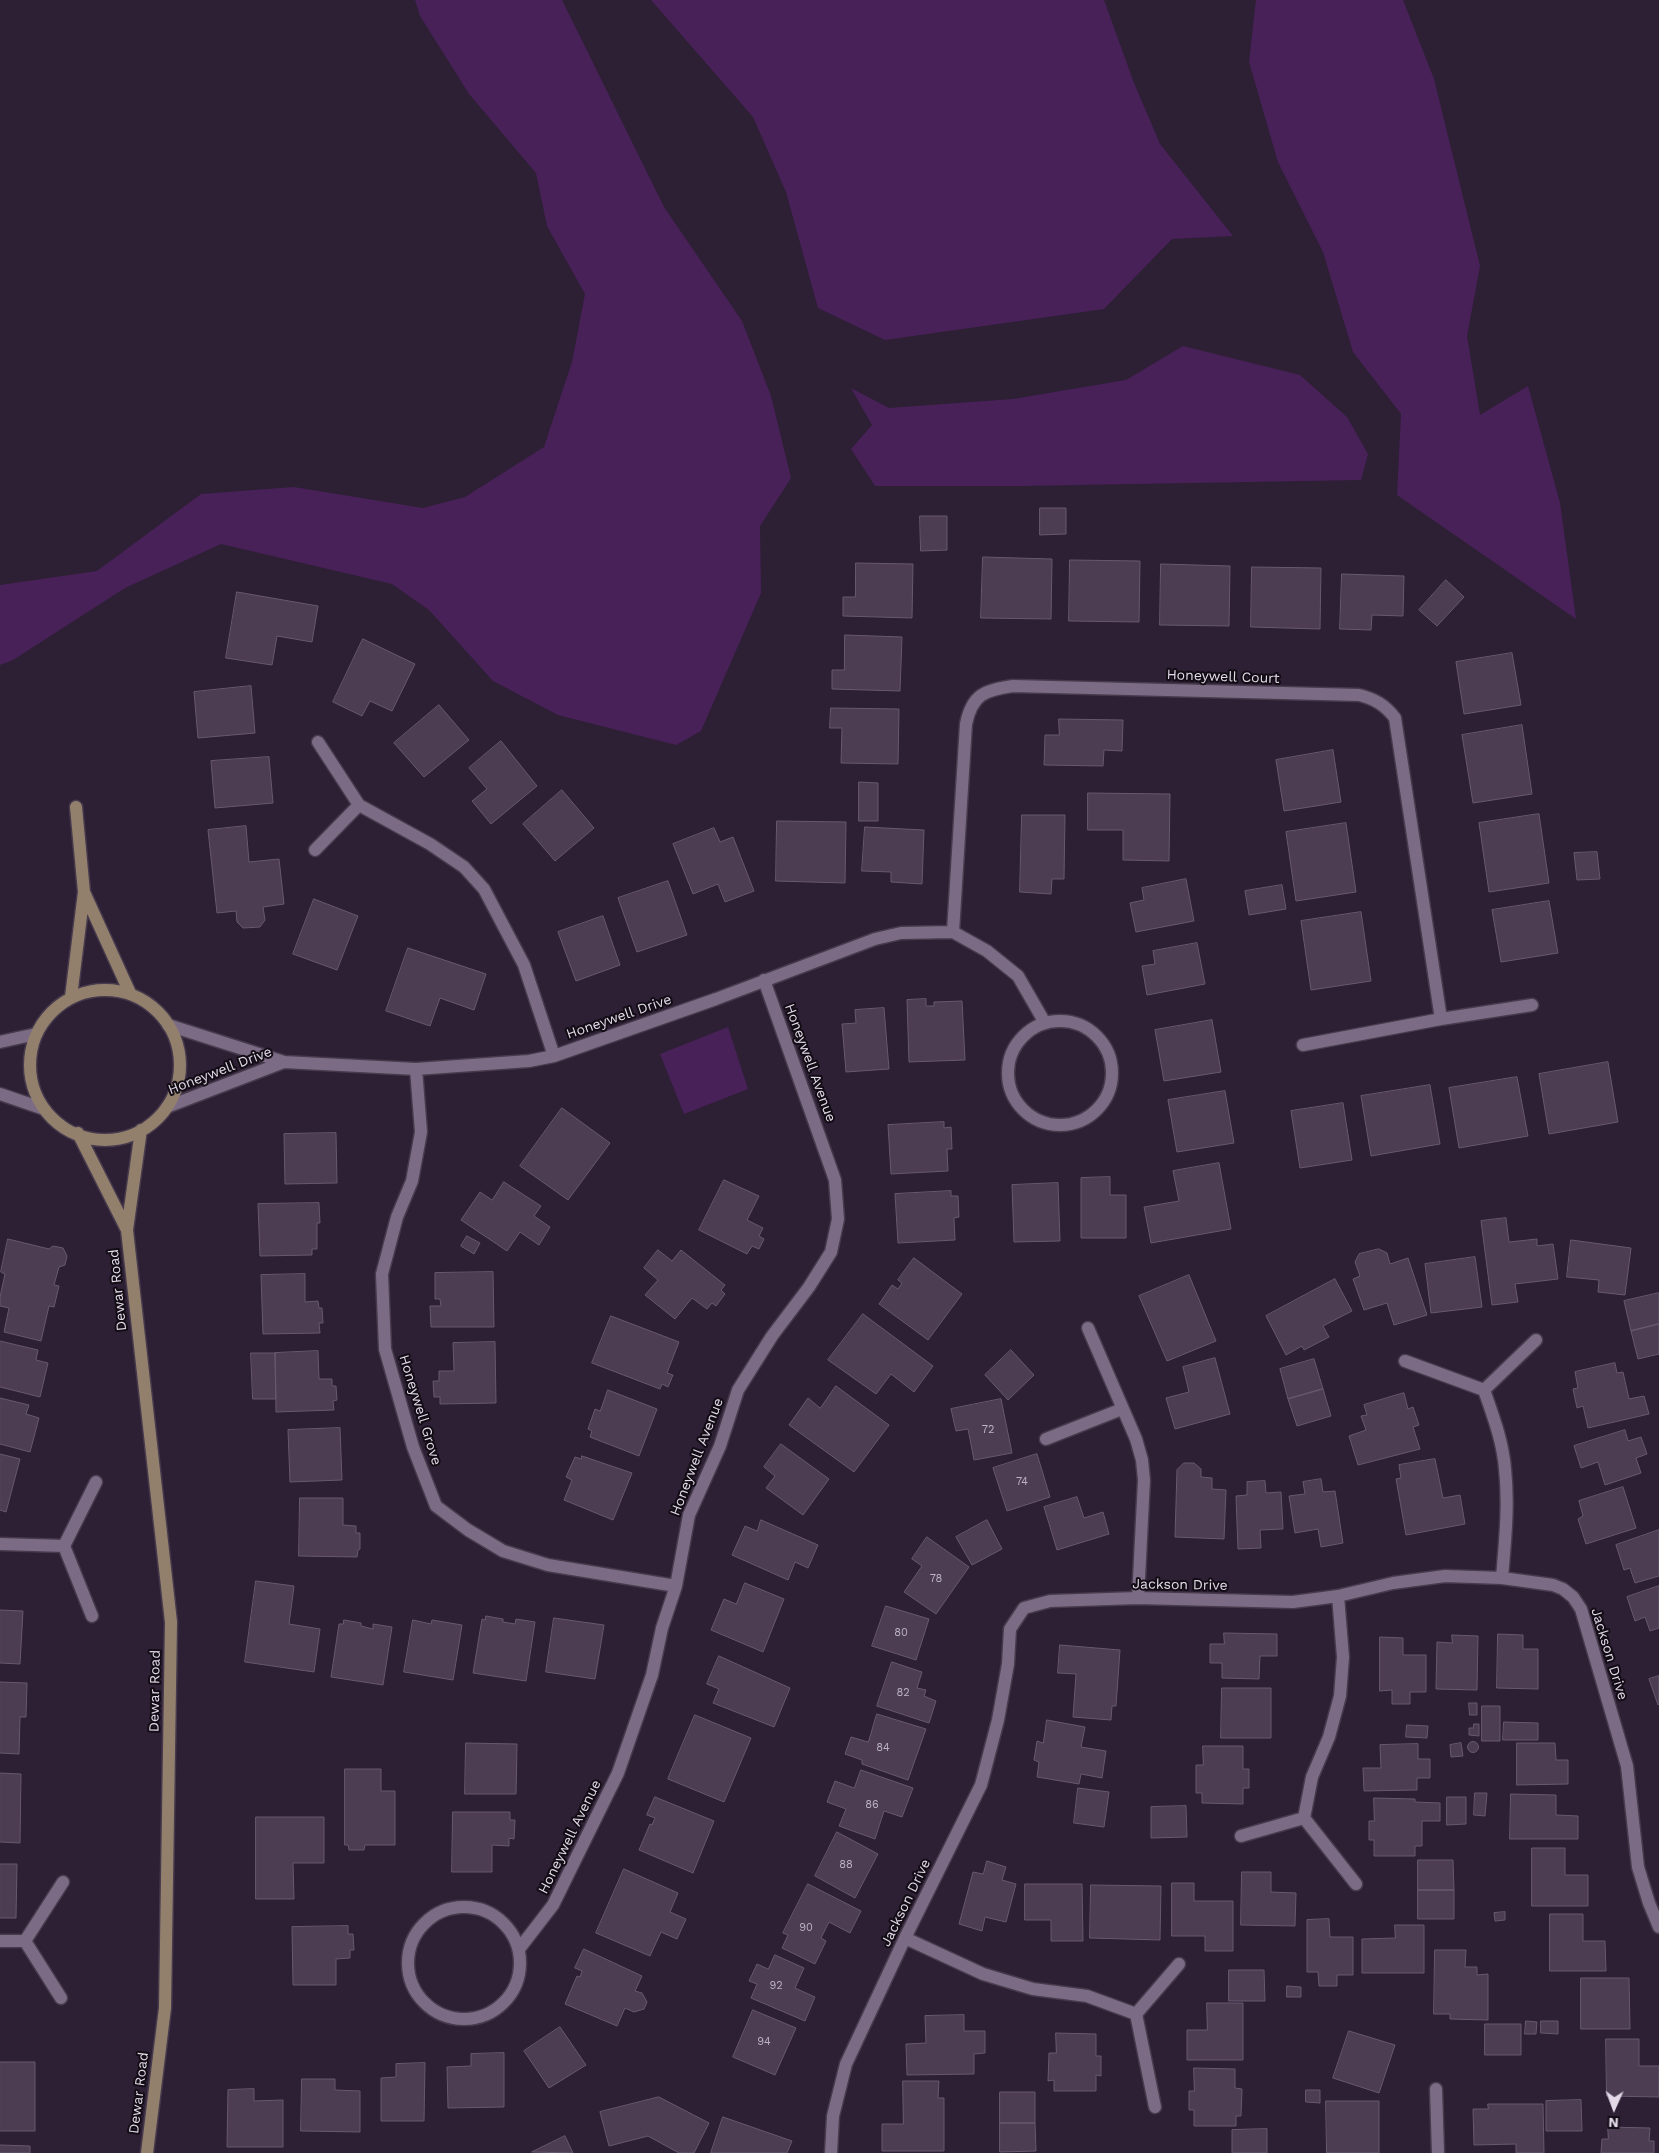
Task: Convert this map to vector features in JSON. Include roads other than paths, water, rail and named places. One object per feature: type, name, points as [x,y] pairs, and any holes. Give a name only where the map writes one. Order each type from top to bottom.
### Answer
[{"type":"street","name":"Honeywell Court","points":[[954,932],[966,724],[972,702],[979,697],[999,688],[1013,686],[1359,695],[1374,699],[1386,707],[1395,718],[1441,1019]]},
{"type":"street","points":[[318,742],[359,805],[430,844],[464,867],[484,889],[524,966],[554,1056]]},
{"type":"street","points":[[315,850],[359,805]]},
{"type":"street","points":[[71,997],[84,892],[76,807]]},
{"type":"street","points":[[84,892],[130,993]]},
{"type":"street","points":[[954,932],[987,951],[1018,976],[1046,1023]]},
{"type":"street","name":"Honeywell Drive","points":[[168,1025],[284,1062],[416,1069],[529,1061],[554,1056],[874,939],[901,933],[954,932]]},
{"type":"street","name":"Honeywell Avenue","points":[[519,1949],[553,1905],[618,1773],[652,1675],[662,1628],[676,1586],[689,1515],[720,1446],[738,1390],[772,1336],[809,1287],[831,1252],[838,1219],[835,1180],[764,980]]},
{"type":"street","points":[[98,990],[130,993],[162,1015],[178,1044],[180,1060],[178,1085],[167,1107],[152,1124],[130,1136],[116,1140],[93,1139],[61,1126],[44,1109],[32,1085],[30,1069],[36,1034],[50,1013],[71,997],[98,990]]},
{"type":"street","points":[[1303,1045],[1441,1019],[1532,1005]]},
{"type":"street","points":[[1060,1021],[1076,1024],[1092,1032],[1104,1045],[1111,1061],[1112,1080],[1106,1097],[1094,1113],[1076,1122],[1058,1125],[1042,1122],[1018,1104],[1010,1087],[1008,1075],[1011,1056],[1017,1044],[1029,1031],[1046,1023],[1060,1021]]},
{"type":"street","points":[[0,1042],[36,1034]]},
{"type":"street","name":"Honeywell Drive","points":[[167,1107],[284,1062]]},
{"type":"street","name":"Honeywell Grove","points":[[416,1069],[421,1132],[412,1181],[397,1217],[382,1274],[386,1349],[413,1447],[436,1506],[468,1530],[503,1551],[548,1565],[676,1586]]},
{"type":"street","points":[[0,1094],[44,1109]]},
{"type":"street","name":"Dewar Road","points":[[141,1130],[126,1230],[171,1622],[165,2008],[147,2153]]},
{"type":"street","name":"Dewar Road","points":[[78,1133],[126,1230]]},
{"type":"street","points":[[1088,1328],[1136,1439],[1142,1460],[1144,1480],[1138,1598]]},
{"type":"street","points":[[1484,1390],[1536,1340]]},
{"type":"street","points":[[1405,1362],[1484,1390]]},
{"type":"street","points":[[1484,1390],[1497,1427],[1505,1468],[1506,1521],[1502,1578]]},
{"type":"street","points":[[1046,1439],[1122,1409]]},
{"type":"street","points":[[92,1616],[64,1546],[96,1482]]},
{"type":"street","points":[[0,1544],[64,1546]]},
{"type":"street","name":"Jackson Drive","points":[[831,2153],[833,2116],[846,2064],[905,1938],[982,1785],[998,1720],[1008,1664],[1010,1629],[1024,1608],[1050,1601],[1138,1598],[1293,1602],[1338,1596],[1393,1583],[1445,1576],[1502,1578],[1553,1585],[1563,1589],[1573,1597],[1580,1609],[1627,1766],[1638,1867],[1649,1903],[1659,1927]]},
{"type":"street","points":[[1338,1596],[1342,1657],[1340,1696],[1329,1737],[1312,1777],[1304,1818],[1356,1884]]},
{"type":"street","points":[[1241,1836],[1304,1818]]},
{"type":"street","points":[[25,1942],[63,1882]]},
{"type":"street","points":[[464,1906],[482,1910],[499,1918],[511,1931],[519,1949],[521,1967],[517,1985],[507,2001],[492,2012],[475,2019],[456,2019],[438,2013],[423,2002],[413,1986],[408,1969],[409,1950],[417,1933],[429,1919],[445,1910],[464,1906]]},
{"type":"street","points":[[905,1938],[983,1974],[1033,1988],[1087,1996],[1136,2014]]},
{"type":"street","points":[[0,1942],[25,1942]]},
{"type":"street","points":[[25,1942],[61,1998]]},
{"type":"street","points":[[1136,2014],[1180,1964]]},
{"type":"street","points":[[1136,2014],[1155,2107]]},
{"type":"street","points":[[1436,2089],[1438,2153]]}]
